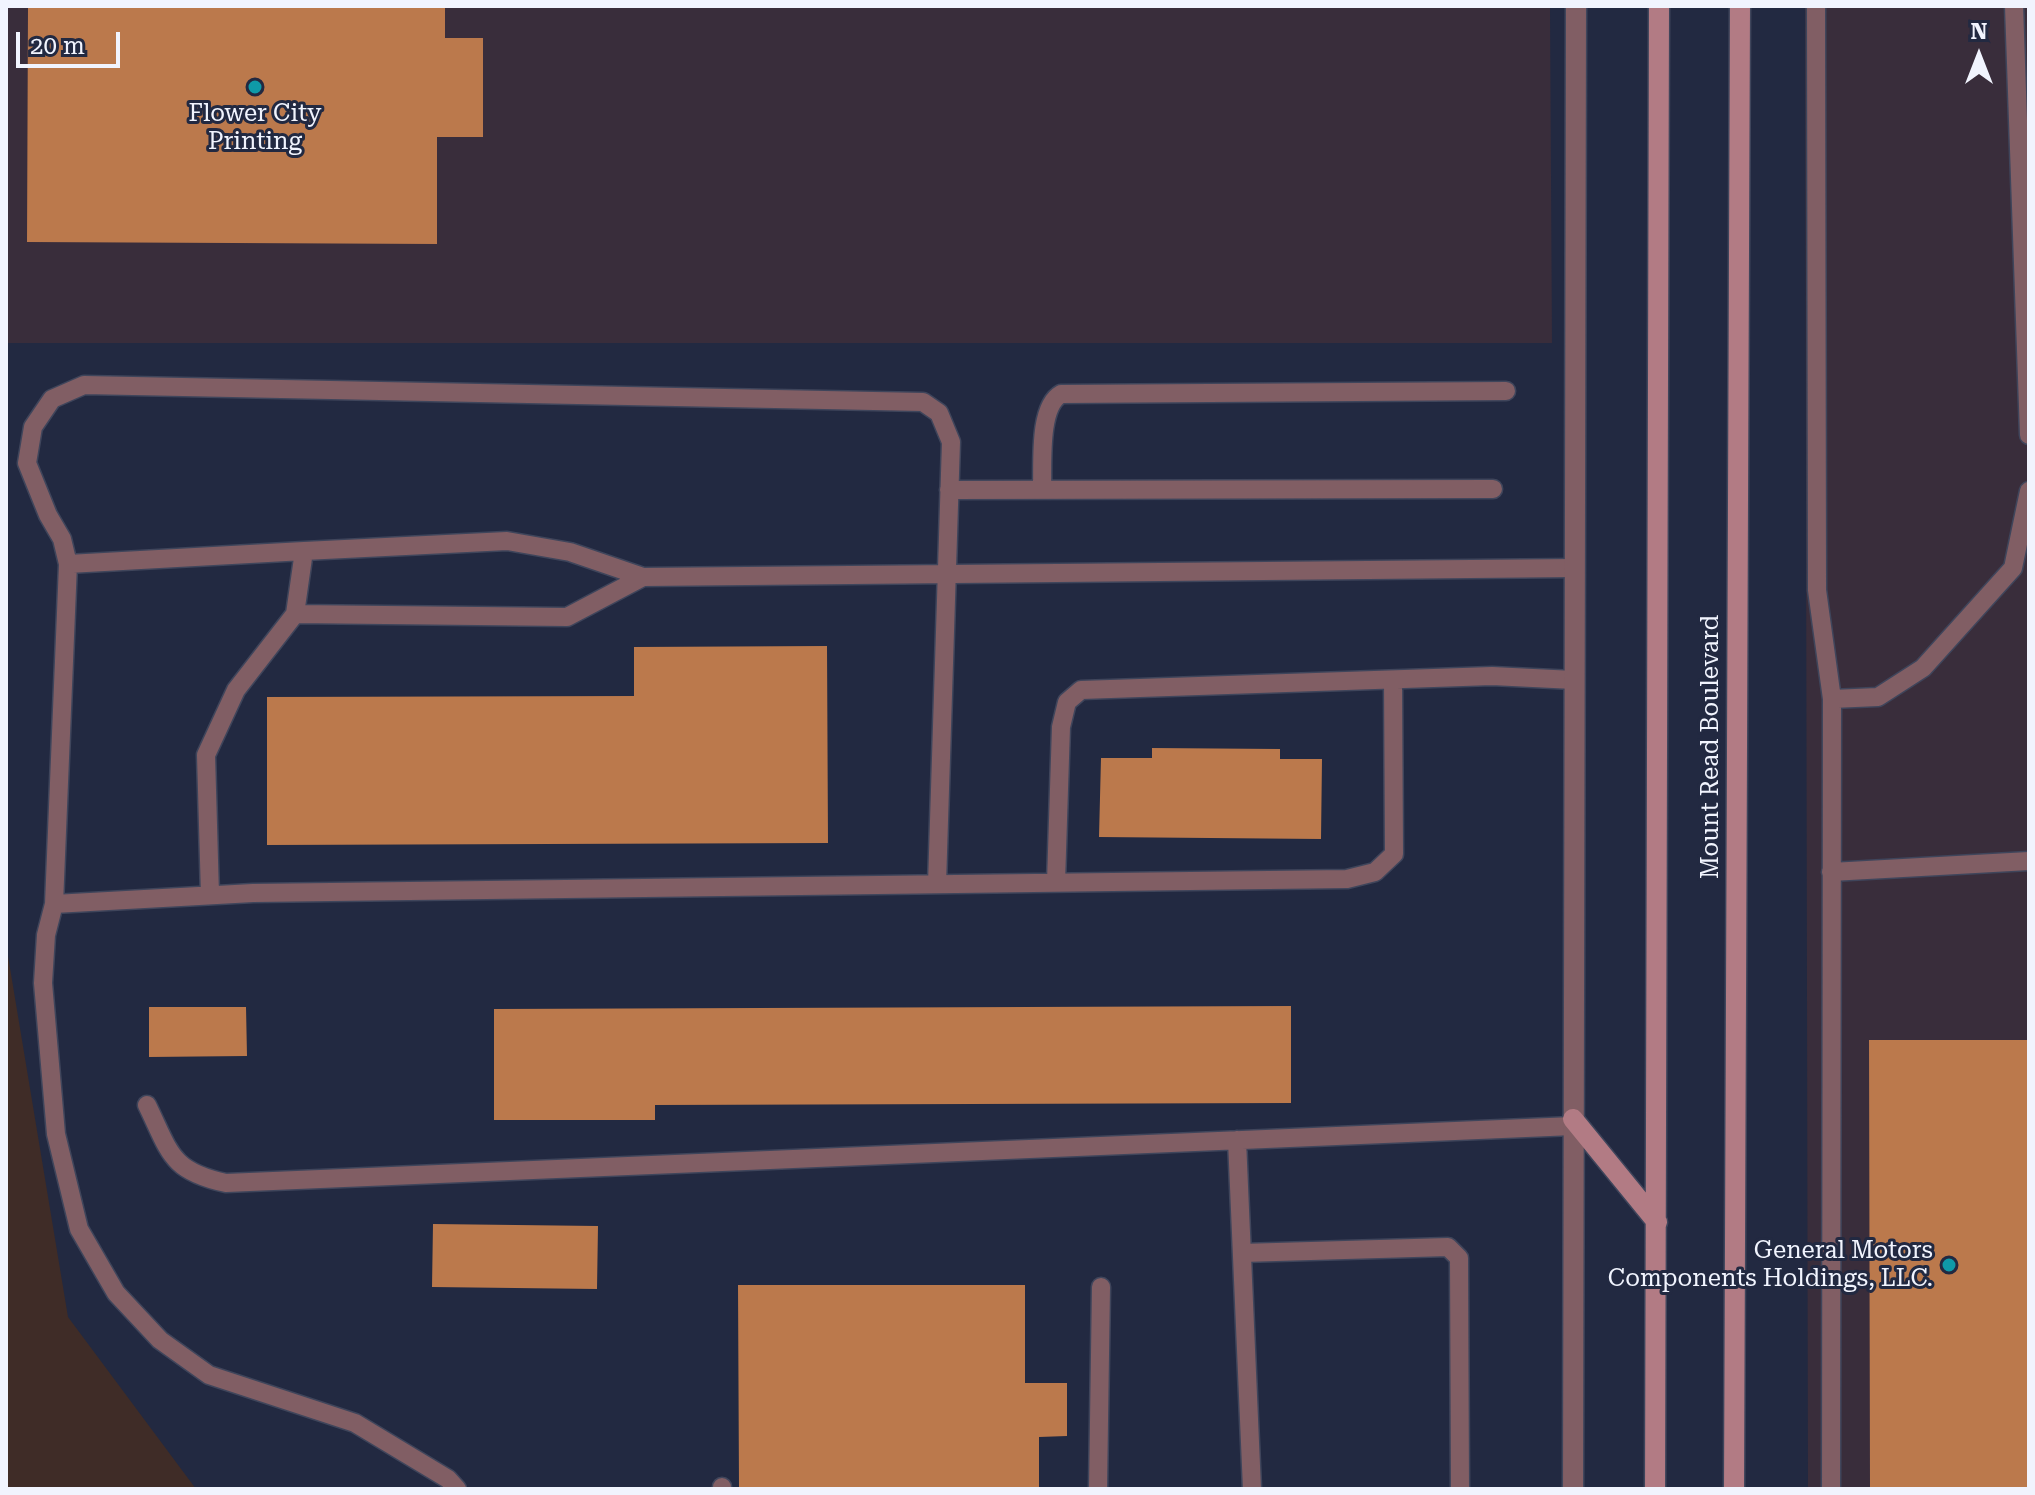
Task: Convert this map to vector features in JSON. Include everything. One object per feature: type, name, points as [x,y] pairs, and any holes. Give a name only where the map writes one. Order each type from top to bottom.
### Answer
[{"type":"main road","points":[[1655,1489],[1659,6]]},
{"type":"main road","name":"Mount Read Boulevard","points":[[1734,1489],[1740,6]]},
{"type":"main road","points":[[1573,1122],[1657,1222]]},
{"type":"street","points":[[1573,1489],[1576,6]]},
{"type":"lane","points":[[1816,6],[1817,590],[1832,699],[1831,1489]]},
{"type":"lane","points":[[2014,6],[2029,435]]},
{"type":"lane","points":[[457,1489],[448,1479],[355,1423],[209,1375],[160,1340],[116,1293],[79,1229],[56,1134],[43,983],[46,935],[54,904],[68,564],[62,539],[48,515],[27,463],[33,427],[52,399],[84,385],[923,402],[939,413],[951,442],[937,884]]},
{"type":"lane","points":[[1042,490],[1046,412],[1052,399],[1061,394],[1506,391]]},
{"type":"lane","points":[[949,490],[1493,489]]},
{"type":"lane","points":[[1832,699],[1878,697],[1923,668],[2013,568],[2029,491]]},
{"type":"lane","points":[[68,564],[507,541],[570,552],[643,577],[1575,568]]},
{"type":"lane","points":[[210,895],[206,755],[236,690],[295,614],[304,551]]},
{"type":"lane","points":[[295,614],[567,617],[643,577]]},
{"type":"lane","points":[[1056,882],[1061,727],[1067,702],[1081,690],[1492,676],[1574,680]]},
{"type":"lane","points":[[54,904],[210,895],[1347,879],[1375,872],[1394,854],[1393,680]]},
{"type":"lane","points":[[1831,872],[2029,861]]},
{"type":"lane","points":[[147,1105],[175,1161],[201,1178],[226,1183],[1237,1140],[1573,1122]]},
{"type":"lane","points":[[1237,1140],[1252,1489]]},
{"type":"lane","points":[[1242,1253],[1448,1247],[1459,1258],[1460,1489]]},
{"type":"lane","points":[[1098,1489],[1101,1287]]},
{"type":"shaded area","points":[[6,6],[1550,6],[1552,343],[6,343]]},
{"type":"shaded area","points":[[1805,6],[2029,6],[2029,1489],[1808,1489]]},
{"type":"shaded area","points":[[6,944],[68,1317],[196,1489],[6,1489]]},
{"type":"building","name":"Flower City Printing","points":[[28,6],[445,6],[445,38],[483,38],[483,137],[437,137],[437,244],[27,242]]},
{"type":"building","points":[[827,646],[828,843],[267,845],[267,697],[634,696],[634,647]]},
{"type":"building","points":[[1152,748],[1280,749],[1280,759],[1322,759],[1321,839],[1099,837],[1101,758],[1152,758]]},
{"type":"building","points":[[1291,1006],[1291,1103],[655,1105],[655,1120],[494,1120],[494,1009]]},
{"type":"building","points":[[149,1007],[246,1007],[247,1056],[149,1057]]},
{"type":"building","name":"General Motors Components Holdings, LLC.","points":[[1869,1040],[2029,1040],[2029,1489],[1870,1489]]},
{"type":"building","points":[[433,1224],[598,1226],[597,1289],[432,1287]]},
{"type":"building","points":[[738,1285],[1025,1285],[1025,1383],[1067,1383],[1067,1436],[1039,1437],[1039,1489],[739,1489]]},
{"type":"place","name":"Flower City Printing","points":[[255,87]]},
{"type":"place","name":"General Motors Components Holdings, LLC.","points":[[1949,1265]]}]
